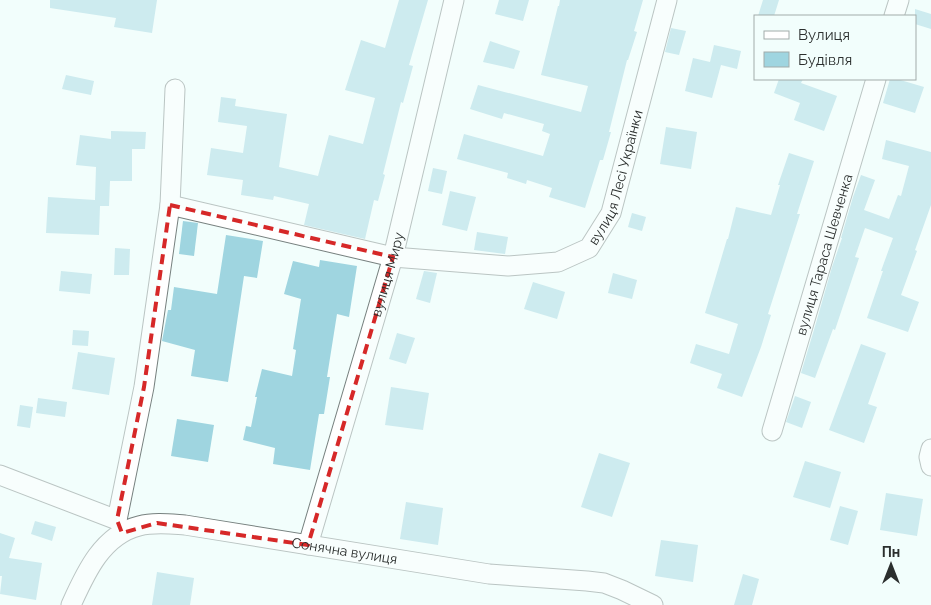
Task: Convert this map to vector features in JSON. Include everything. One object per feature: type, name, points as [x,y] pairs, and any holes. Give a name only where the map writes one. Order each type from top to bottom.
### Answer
[{"type":"street","name":"вулиця Миру","points":[[308,545],[393,257],[454,0]]},
{"type":"street","name":"вулиця Лесі Українки","points":[[393,257],[508,266],[558,262],[589,248],[612,213],[667,0]]},
{"type":"street","points":[[894,15],[899,0]]},
{"type":"street","name":"вулиця Тараса Шевченка","points":[[772,431],[876,80]]},
{"type":"street","points":[[0,475],[119,526],[144,387],[170,205],[175,88]]},
{"type":"street","points":[[170,205],[393,257]]},
{"type":"street","points":[[931,449],[929,457],[931,466]]},
{"type":"street","name":"Сонячна вулиця","points":[[71,605],[86,573],[119,526],[157,523],[185,525],[489,574],[604,583],[654,605]]},
{"type":"highlighted area","points":[[170,205],[393,257],[308,545],[157,523],[122,533],[117,520],[144,387]]},
{"type":"building","points":[[50,0],[157,0],[152,33],[114,27],[116,18],[50,8]]},
{"type":"building","points":[[399,0],[428,0],[409,65],[413,66],[403,103],[401,102],[383,174],[385,175],[378,201],[374,200],[365,239],[304,225],[309,204],[274,196],[273,200],[241,195],[243,180],[207,175],[211,148],[243,153],[247,126],[218,122],[221,97],[236,99],[235,106],[287,114],[279,167],[318,176],[329,135],[363,144],[375,98],[345,90],[361,40],[385,48]]},
{"type":"building","points":[[499,0],[529,0],[523,21],[495,14]]},
{"type":"building","points":[[560,0],[643,0],[634,31],[637,32],[627,60],[609,132],[611,132],[585,208],[549,197],[552,188],[527,180],[526,184],[507,178],[508,173],[457,159],[464,134],[543,156],[550,134],[542,131],[544,124],[504,113],[502,119],[470,109],[478,85],[581,112],[588,86],[541,75]]},
{"type":"building","points":[[763,0],[779,0],[774,15],[758,15]]},
{"type":"building","points":[[915,9],[931,14],[931,29],[916,24]]},
{"type":"building","points":[[671,28],[686,31],[679,55],[665,52]]},
{"type":"building","points":[[490,41],[520,51],[514,69],[483,62]]},
{"type":"building","points":[[714,45],[741,51],[737,69],[721,65],[712,98],[685,91],[693,58],[710,62]]},
{"type":"building","points":[[66,75],[94,81],[91,95],[62,89]]},
{"type":"building","points":[[779,80],[802,80],[801,83],[837,96],[824,131],[794,120],[800,103],[774,93]]},
{"type":"building","points":[[890,80],[900,80],[924,87],[915,113],[883,103]]},
{"type":"building","points":[[666,127],[697,132],[691,169],[660,164]]},
{"type":"building","points":[[111,131],[146,132],[145,149],[132,149],[132,181],[110,181],[109,206],[100,206],[99,235],[46,233],[48,197],[95,200],[96,167],[76,165],[80,135],[111,139]]},
{"type":"building","points":[[886,140],[931,152],[931,205],[901,295],[919,302],[908,332],[867,318],[893,238],[865,228],[855,257],[859,258],[835,330],[833,329],[815,378],[801,373],[861,175],[875,180],[864,210],[889,219],[898,195],[901,196],[909,166],[882,159]]},
{"type":"building","points":[[789,153],[814,161],[797,214],[800,214],[768,314],[771,315],[742,397],[717,388],[722,374],[690,363],[696,344],[729,354],[738,324],[705,313],[736,207],[771,215],[780,185],[778,185]]},
{"type":"building","points":[[433,168],[447,171],[442,194],[428,191]]},
{"type":"building","points":[[450,191],[476,197],[467,231],[442,225]]},
{"type":"building","points":[[632,213],[646,217],[642,231],[628,227]]},
{"type":"building","points":[[183,221],[198,223],[194,256],[179,254]]},
{"type":"building","points":[[477,232],[508,237],[505,254],[474,250]]},
{"type":"building","points":[[226,235],[263,241],[257,278],[244,276],[228,382],[191,376],[195,350],[162,341],[168,310],[171,310],[174,287],[217,294]]},
{"type":"building","points":[[115,248],[130,249],[129,275],[114,275]]},
{"type":"building","points":[[320,260],[357,266],[349,317],[337,314],[327,377],[330,377],[324,414],[319,414],[310,470],[273,464],[275,448],[243,440],[246,426],[251,427],[257,397],[255,397],[262,369],[292,376],[296,350],[293,349],[301,299],[284,294],[293,261],[319,267]]},
{"type":"building","points":[[61,271],[92,274],[90,294],[59,291]]},
{"type":"building","points":[[424,271],[437,273],[430,303],[416,299]]},
{"type":"building","points":[[613,273],[637,280],[632,299],[608,293]]},
{"type":"building","points":[[533,282],[565,292],[557,319],[524,309]]},
{"type":"building","points":[[73,330],[89,331],[88,346],[72,345]]},
{"type":"building","points":[[397,333],[415,338],[406,364],[389,359]]},
{"type":"building","points":[[861,344],[886,353],[868,404],[877,407],[864,443],[829,430]]},
{"type":"building","points":[[78,352],[115,358],[109,395],[72,389]]},
{"type":"building","points":[[391,387],[429,393],[423,430],[385,425]]},
{"type":"building","points":[[795,396],[811,402],[802,428],[786,422]]},
{"type":"building","points":[[38,398],[67,402],[65,417],[36,413]]},
{"type":"building","points":[[20,405],[33,407],[30,428],[17,426]]},
{"type":"building","points":[[177,419],[214,425],[208,462],[171,456]]},
{"type":"building","points":[[599,453],[630,463],[612,517],[581,507]]},
{"type":"building","points":[[805,461],[841,472],[830,508],[793,497]]},
{"type":"building","points":[[886,493],[923,499],[917,536],[880,530]]},
{"type":"building","points":[[406,502],[443,508],[438,545],[400,539]]},
{"type":"building","points":[[840,506],[858,511],[848,545],[830,540]]},
{"type":"building","points":[[35,521],[56,527],[52,541],[31,534]]},
{"type":"building","points":[[0,533],[15,538],[9,558],[42,563],[36,600],[0,594],[2,576],[0,576]]},
{"type":"building","points":[[661,540],[698,545],[693,582],[655,576]]},
{"type":"building","points":[[157,572],[194,578],[190,605],[152,605]]},
{"type":"building","points":[[743,574],[759,579],[752,605],[734,605]]}]
